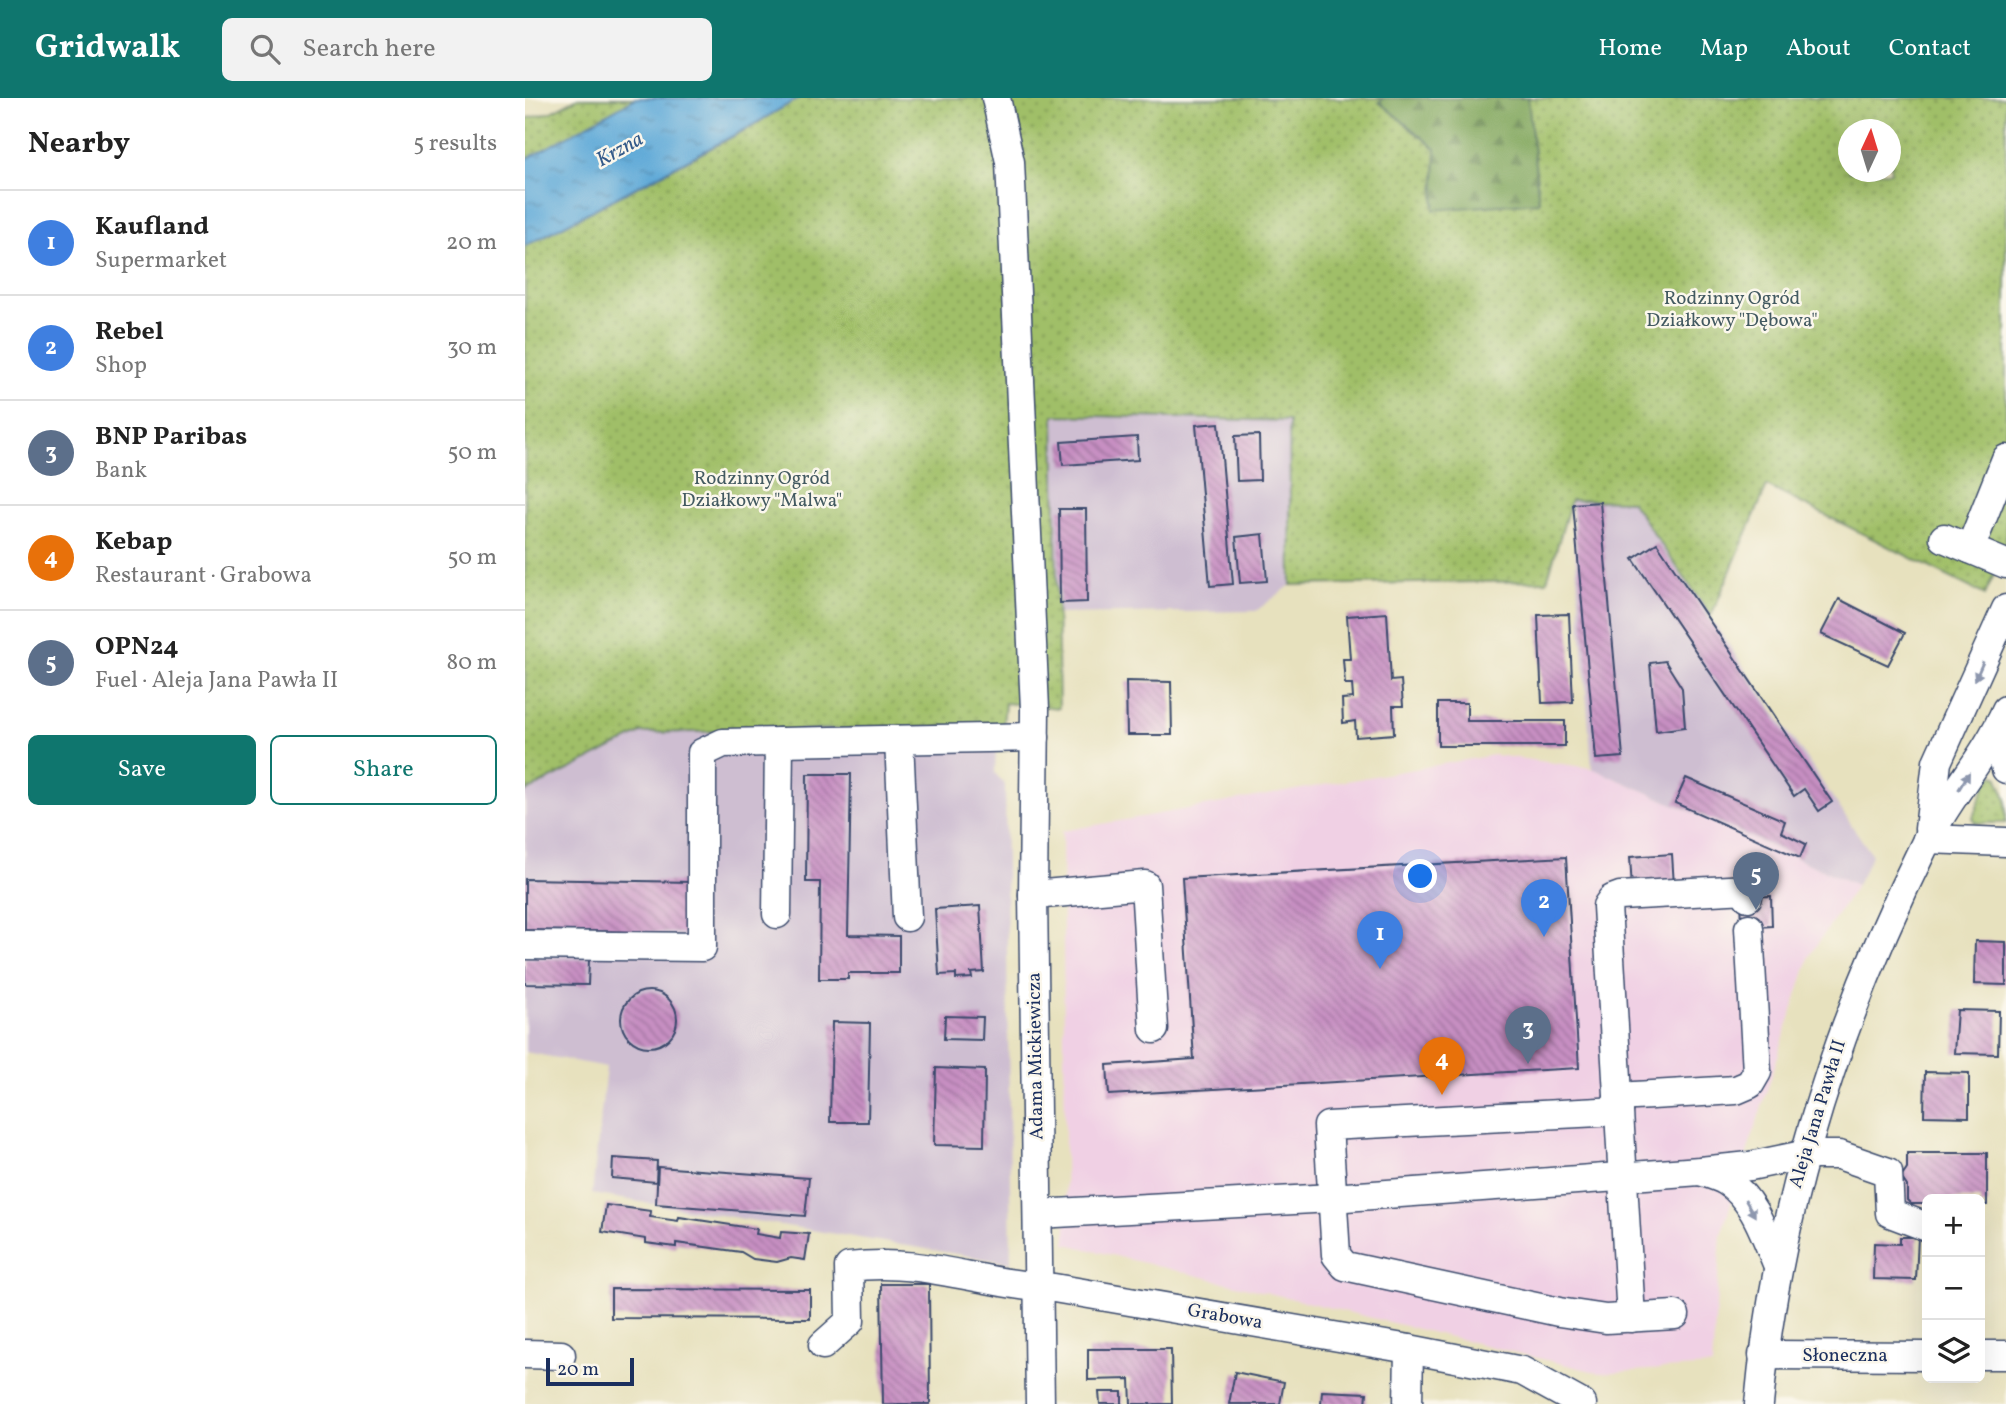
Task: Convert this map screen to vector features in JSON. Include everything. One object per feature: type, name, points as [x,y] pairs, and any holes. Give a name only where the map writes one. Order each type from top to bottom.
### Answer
[{"type":"street","name":"Adama Mickiewicza","points":[[996,98],[1010,162],[1035,709],[1033,895],[1040,1404]]},
{"type":"street","points":[[2006,459],[1957,543],[2006,564]]},
{"type":"street","name":"Aleja Jana Pawła II","points":[[1927,839],[1937,762],[2006,609]]},
{"type":"street","points":[[2004,716],[2001,750],[2006,769]]},
{"type":"street","name":"Aleja Jana Pawła II","points":[[1759,1404],[1763,1355],[1777,1266],[1803,1154],[1832,1062],[1886,925],[1927,839],[2004,716]]},
{"type":"street","points":[[525,945],[702,947],[702,753],[723,743],[1035,737]]},
{"type":"street","points":[[899,740],[907,917]]},
{"type":"street","points":[[777,914],[779,742]]},
{"type":"street","points":[[1927,839],[2006,842]]},
{"type":"street","points":[[1033,895],[1145,885],[1154,1029]]},
{"type":"street","points":[[1631,1318],[1607,911],[1609,903],[1621,896],[1747,889],[1748,897]]},
{"type":"street","points":[[1675,1315],[1606,1319],[1559,1312],[1346,1266],[1336,1255],[1328,1126],[1619,1104],[1736,1090],[1750,1084],[1757,1072],[1757,1064],[1749,928]]},
{"type":"street","points":[[1038,1214],[1332,1198],[1700,1171],[1750,1166],[1803,1154],[1839,1155],[1888,1172],[1890,1213],[1922,1225]]},
{"type":"street","points":[[1700,1171],[1727,1182],[1745,1198],[1777,1266]]},
{"type":"street","name":"Grabowa","points":[[823,1345],[850,1321],[849,1268],[877,1264],[933,1268],[1021,1286],[1409,1349],[1522,1371],[1582,1404]]},
{"type":"street","points":[[1408,1404],[1409,1349]]},
{"type":"street","points":[[525,1354],[561,1354]]},
{"type":"street","name":"Słoneczna","points":[[1763,1355],[1922,1356]]},
{"type":"street","points":[[1985,1355],[2006,1355]]},
{"type":"shaded area","points":[[1053,415],[1290,421],[1291,585],[1256,611],[1057,614]]},
{"type":"shaded area","points":[[1571,500],[1631,501],[1872,855],[1857,885],[1592,768]]},
{"type":"shaded area","points":[[997,726],[995,773],[1005,785],[1011,1263],[592,1194],[606,1067],[525,1052],[525,792],[640,733]]},
{"type":"shaded area","points":[[1494,755],[1592,768],[1857,885],[1810,955],[1721,1235],[1712,1366],[1600,1373],[1066,1244],[1062,831]]},
{"type":"green space","points":[[578,98],[636,98],[525,160],[525,119],[551,112]]},
{"type":"green space","points":[[799,98],[1384,98],[1379,102],[1436,149],[1434,209],[1539,202],[1528,98],[2006,98],[2006,547],[1985,595],[1767,486],[1711,616],[1631,501],[1571,500],[1547,581],[1291,585],[1289,421],[1054,415],[1059,708],[1005,703],[1003,726],[641,733],[525,792],[525,246],[744,131]]},
{"type":"green space","points":[[1384,98],[1528,98],[1539,202],[1434,210],[1436,149],[1379,102]]},
{"type":"green space","points":[[1997,776],[2006,798],[2006,823],[1975,823],[1973,817],[1988,779]]},
{"type":"water","name":"Krzna","points":[[636,98],[799,98],[525,246],[525,160]]},
{"type":"building","points":[[1219,423],[1233,584],[1210,586],[1196,425]]},
{"type":"building","points":[[1259,435],[1260,480],[1237,481],[1235,436]]},
{"type":"building","points":[[1137,437],[1138,460],[1063,465],[1061,442]]},
{"type":"building","points":[[1600,502],[1623,757],[1596,759],[1573,504]]},
{"type":"building","points":[[1059,509],[1086,509],[1087,602],[1060,603]]},
{"type":"building","points":[[1263,534],[1267,581],[1240,583],[1236,537]]},
{"type":"building","points":[[1657,543],[1832,802],[1819,811],[1804,789],[1794,796],[1633,559]]},
{"type":"building","points":[[1839,599],[1905,633],[1888,665],[1821,634]]},
{"type":"building","points":[[1387,613],[1391,681],[1401,680],[1403,706],[1393,706],[1394,734],[1356,737],[1355,721],[1343,723],[1342,699],[1353,698],[1352,684],[1345,684],[1343,659],[1350,659],[1347,616]]},
{"type":"building","points":[[1569,614],[1573,702],[1542,703],[1538,615]]},
{"type":"building","points":[[1665,661],[1682,688],[1685,727],[1656,731],[1650,663]]},
{"type":"building","points":[[1126,681],[1171,682],[1172,735],[1127,735]]},
{"type":"building","points":[[1438,703],[1467,703],[1467,721],[1565,721],[1565,746],[1438,746]]},
{"type":"building","points":[[807,774],[851,774],[848,935],[899,936],[899,973],[848,973],[848,979],[819,979],[820,882],[806,882]]},
{"type":"building","points":[[1686,778],[1785,821],[1781,832],[1806,844],[1800,858],[1675,803]]},
{"type":"building","points":[[1672,854],[1674,886],[1632,889],[1630,857]]},
{"type":"building","points":[[1566,857],[1579,1068],[1109,1095],[1107,1065],[1194,1059],[1182,878]]},
{"type":"building","points":[[525,879],[692,882],[690,933],[525,930]]},
{"type":"building","points":[[1771,896],[1772,926],[1742,928],[1741,897]]},
{"type":"building","points":[[980,906],[984,972],[971,973],[972,978],[956,979],[956,974],[939,975],[935,909]]},
{"type":"building","points":[[1975,941],[2006,942],[2006,985],[1974,984]]},
{"type":"building","points":[[525,958],[589,960],[588,985],[525,984]]},
{"type":"building","points":[[649,991],[660,993],[669,999],[675,1008],[675,1030],[669,1039],[660,1045],[649,1047],[638,1045],[629,1039],[623,1030],[621,1019],[623,1008],[629,999],[638,993]]},
{"type":"building","points":[[1957,1010],[1999,1011],[1998,1054],[1954,1053]]},
{"type":"building","points":[[945,1016],[983,1017],[982,1040],[944,1039]]},
{"type":"building","points":[[832,1022],[870,1023],[868,1122],[830,1122]]},
{"type":"building","points":[[936,1068],[985,1070],[984,1146],[934,1145]]},
{"type":"building","points":[[1925,1072],[1969,1073],[1969,1117],[1924,1116]]},
{"type":"building","points":[[1907,1153],[1987,1153],[1987,1205],[1985,1194],[1922,1194],[1922,1204],[1911,1204],[1907,1200],[1907,1186],[1901,1177],[1907,1168]]},
{"type":"building","points":[[613,1158],[657,1161],[656,1182],[612,1178]]},
{"type":"building","points":[[658,1167],[809,1178],[805,1216],[656,1204]]},
{"type":"building","points":[[606,1205],[651,1211],[650,1217],[678,1221],[679,1217],[757,1229],[756,1234],[780,1238],[781,1232],[809,1234],[805,1260],[791,1258],[777,1262],[753,1259],[741,1252],[676,1243],[676,1247],[646,1243],[646,1239],[602,1232]]},
{"type":"building","points":[[1900,1237],[1918,1237],[1916,1280],[1873,1279],[1874,1243],[1900,1244]]},
{"type":"building","points":[[881,1284],[929,1284],[930,1404],[883,1404]]},
{"type":"building","points":[[611,1289],[810,1290],[810,1319],[611,1318]]},
{"type":"building","points":[[1088,1349],[1171,1349],[1172,1404],[1131,1404],[1130,1379],[1088,1380]]},
{"type":"building","points":[[1235,1372],[1284,1382],[1280,1404],[1229,1404]]},
{"type":"building","points":[[1322,1391],[1367,1393],[1366,1404],[1321,1404]]},
{"type":"building","points":[[1099,1392],[1122,1392],[1122,1404],[1100,1404]]},
{"type":"place","name":"OPN24","points":[[1756,910]]},
{"type":"place","name":"Rebel","points":[[1544,937]]},
{"type":"place","name":"Kaufland","points":[[1380,969]]},
{"type":"place","name":"BNP Paribas","points":[[1528,1064]]},
{"type":"place","name":"Kebap","points":[[1442,1095]]},
{"type":"park label","name":"Rodzinny Ogród Działkowy \"Dębowa\"","points":[[1732,310]]},
{"type":"park label","name":"Rodzinny Ogród Działkowy \"Malwa\"","points":[[762,490]]}]
